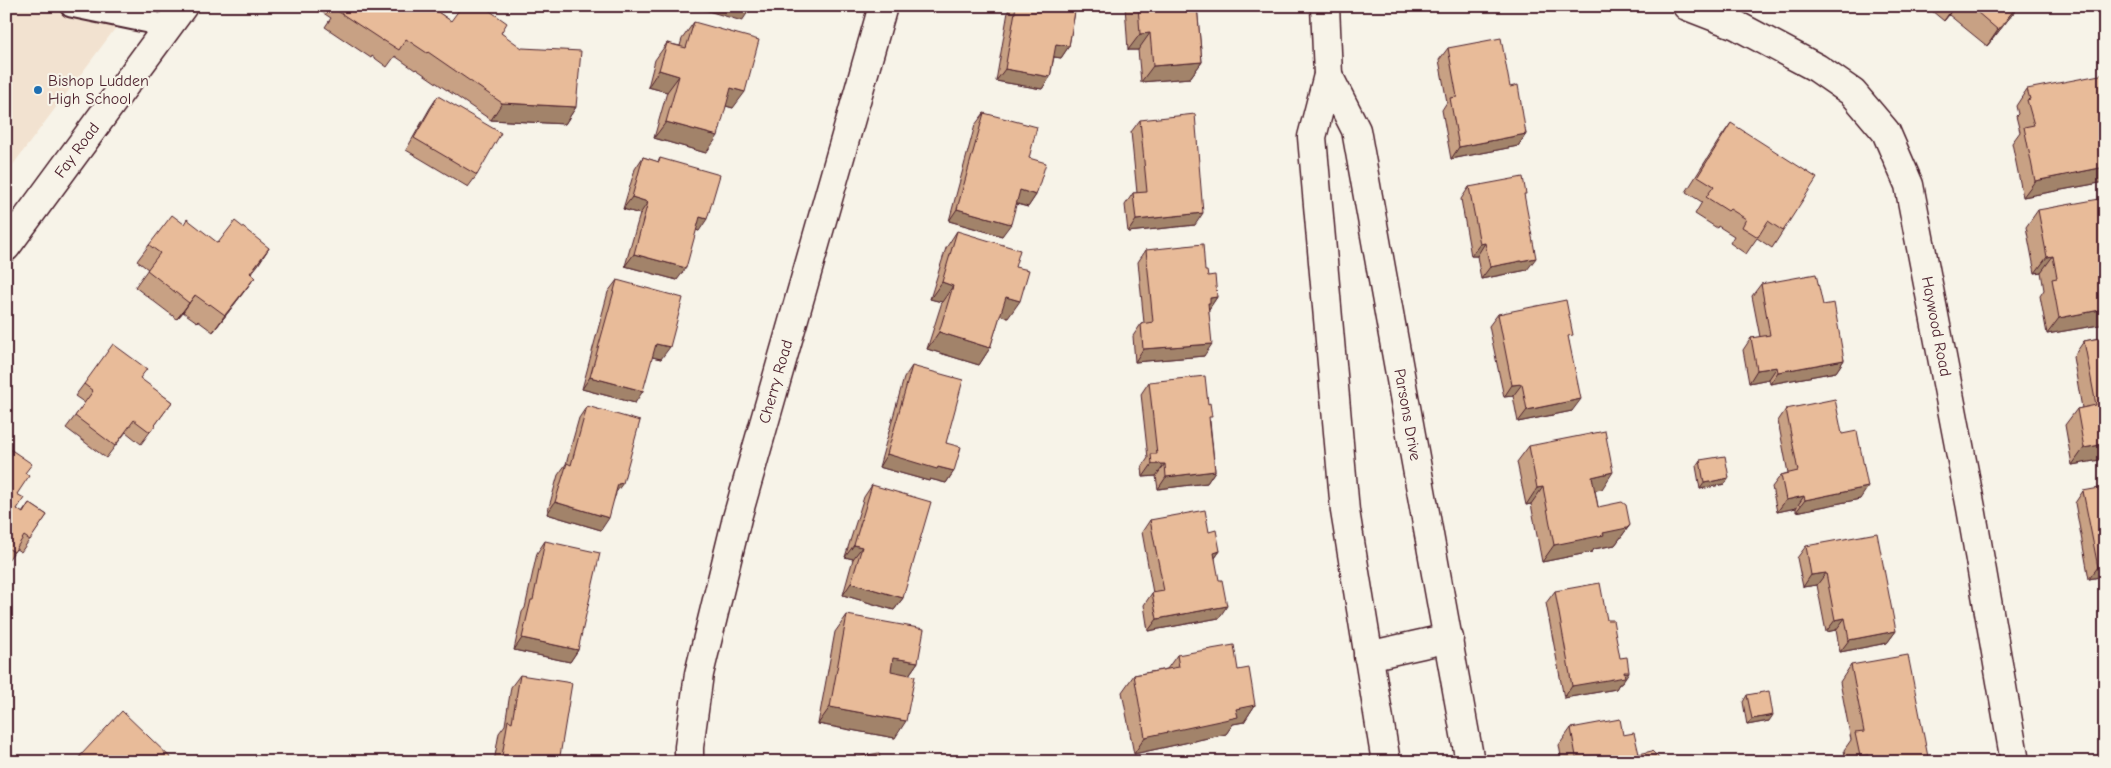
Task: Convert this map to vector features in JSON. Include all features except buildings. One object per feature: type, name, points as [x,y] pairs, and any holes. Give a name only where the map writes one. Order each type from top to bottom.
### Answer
[{"type":"street","name":"Cherry Road","points":[[689,762],[689,747],[699,674],[737,518],[884,6]]},
{"type":"street","name":"Parsons Drive","points":[[1325,6],[1328,75],[1312,138],[1345,511],[1386,762]]},
{"type":"street","name":"Haywood Road","points":[[1687,6],[1736,25],[1817,68],[1853,93],[1886,132],[1909,185],[1971,508],[2015,762]]},
{"type":"street","name":"Fay Road","points":[[6,247],[175,16]]},
{"type":"street","name":"Parsons Drive","points":[[1328,75],[1356,130],[1470,762]]},
{"type":"street","points":[[1368,656],[1449,638]]},
{"type":"lane","points":[[71,6],[175,16]]},
{"type":"shaded area","name":"Bishop Ludden High School","points":[[6,6],[132,6],[6,174]]},
{"type":"place","name":"Bishop Ludden High School","points":[[38,90]]}]
